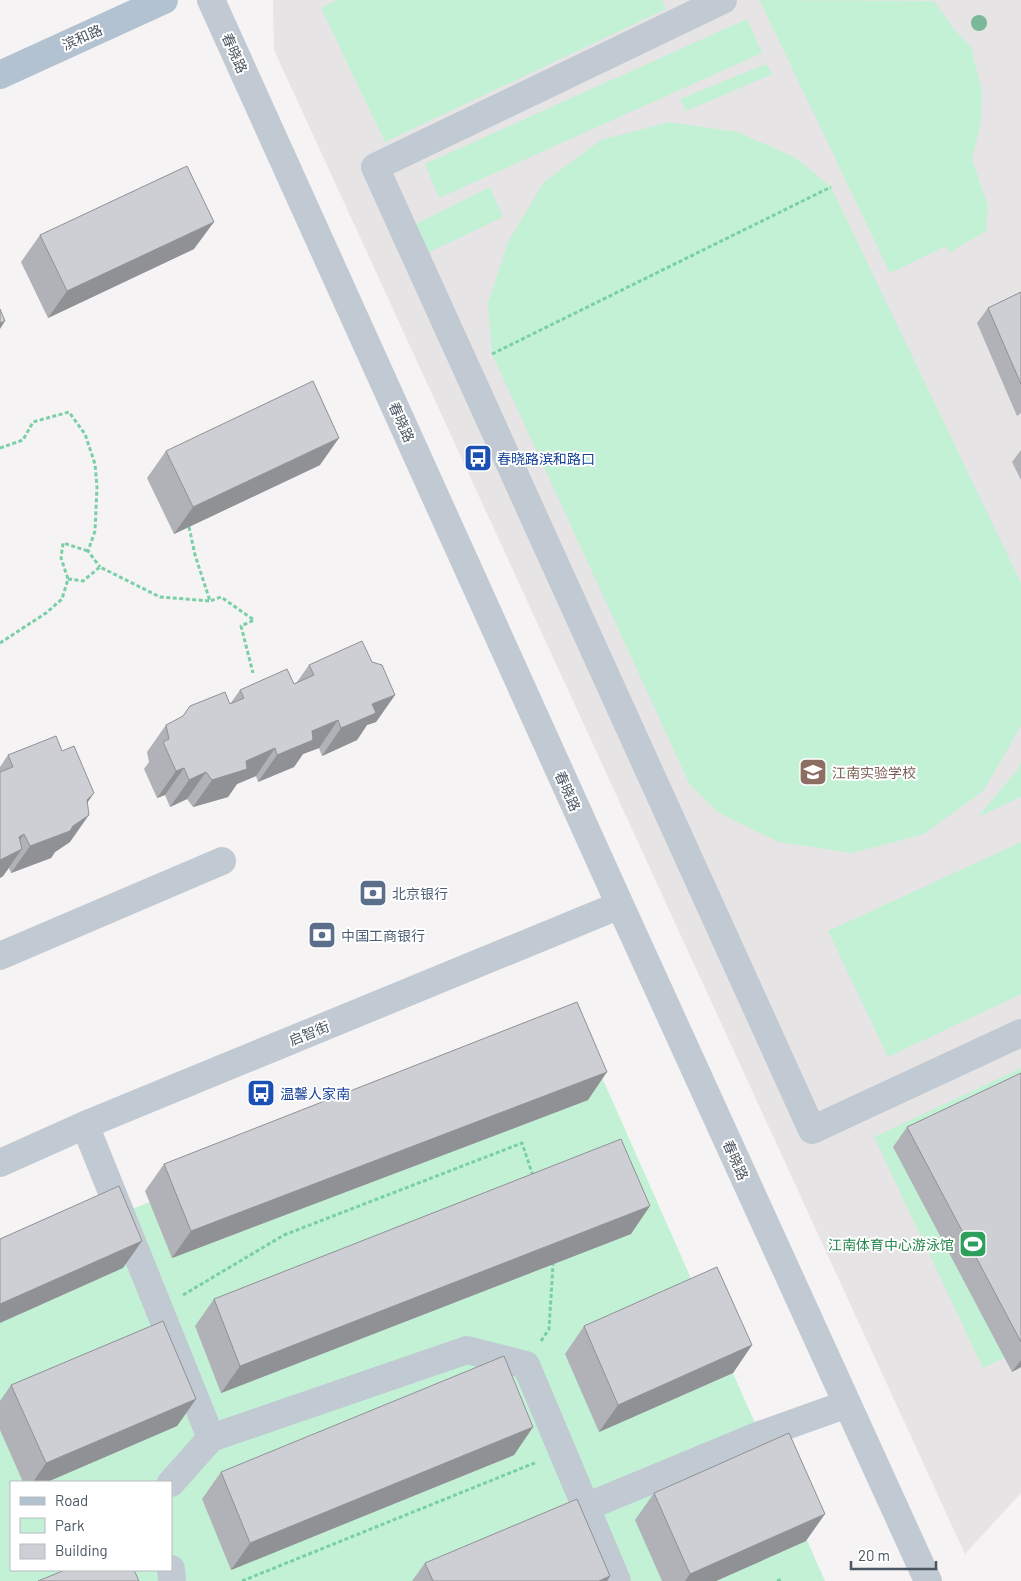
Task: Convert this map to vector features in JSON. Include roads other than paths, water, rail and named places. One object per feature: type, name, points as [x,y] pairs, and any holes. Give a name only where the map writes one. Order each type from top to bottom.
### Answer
[{"type":"main road","name":"滨和路","points":[[0,74],[164,0]]},
{"type":"street","name":"春晓路","points":[[211,0],[928,1581]]},
{"type":"street","points":[[723,0],[375,167],[812,1130],[1021,1033]]},
{"type":"street","points":[[0,956],[222,861]]},
{"type":"street","name":"启智街","points":[[0,1163],[85,1125],[620,905]]},
{"type":"street","points":[[85,1125],[211,1438]]},
{"type":"street","points":[[172,1482],[211,1438],[467,1350],[526,1365],[617,1581]]},
{"type":"street","points":[[586,1507],[760,1434],[847,1404]]},
{"type":"place","name":"春晓路滨和路口","points":[[478,458]]},
{"type":"place","name":"江南实验学校","points":[[813,772]]},
{"type":"place","name":"北京银行","points":[[373,893]]},
{"type":"place","name":"中国工商银行","points":[[322,935]]},
{"type":"place","name":"温馨人家南","points":[[261,1093]]},
{"type":"place","name":"江南体育中心游泳馆","points":[[973,1244]]}]
